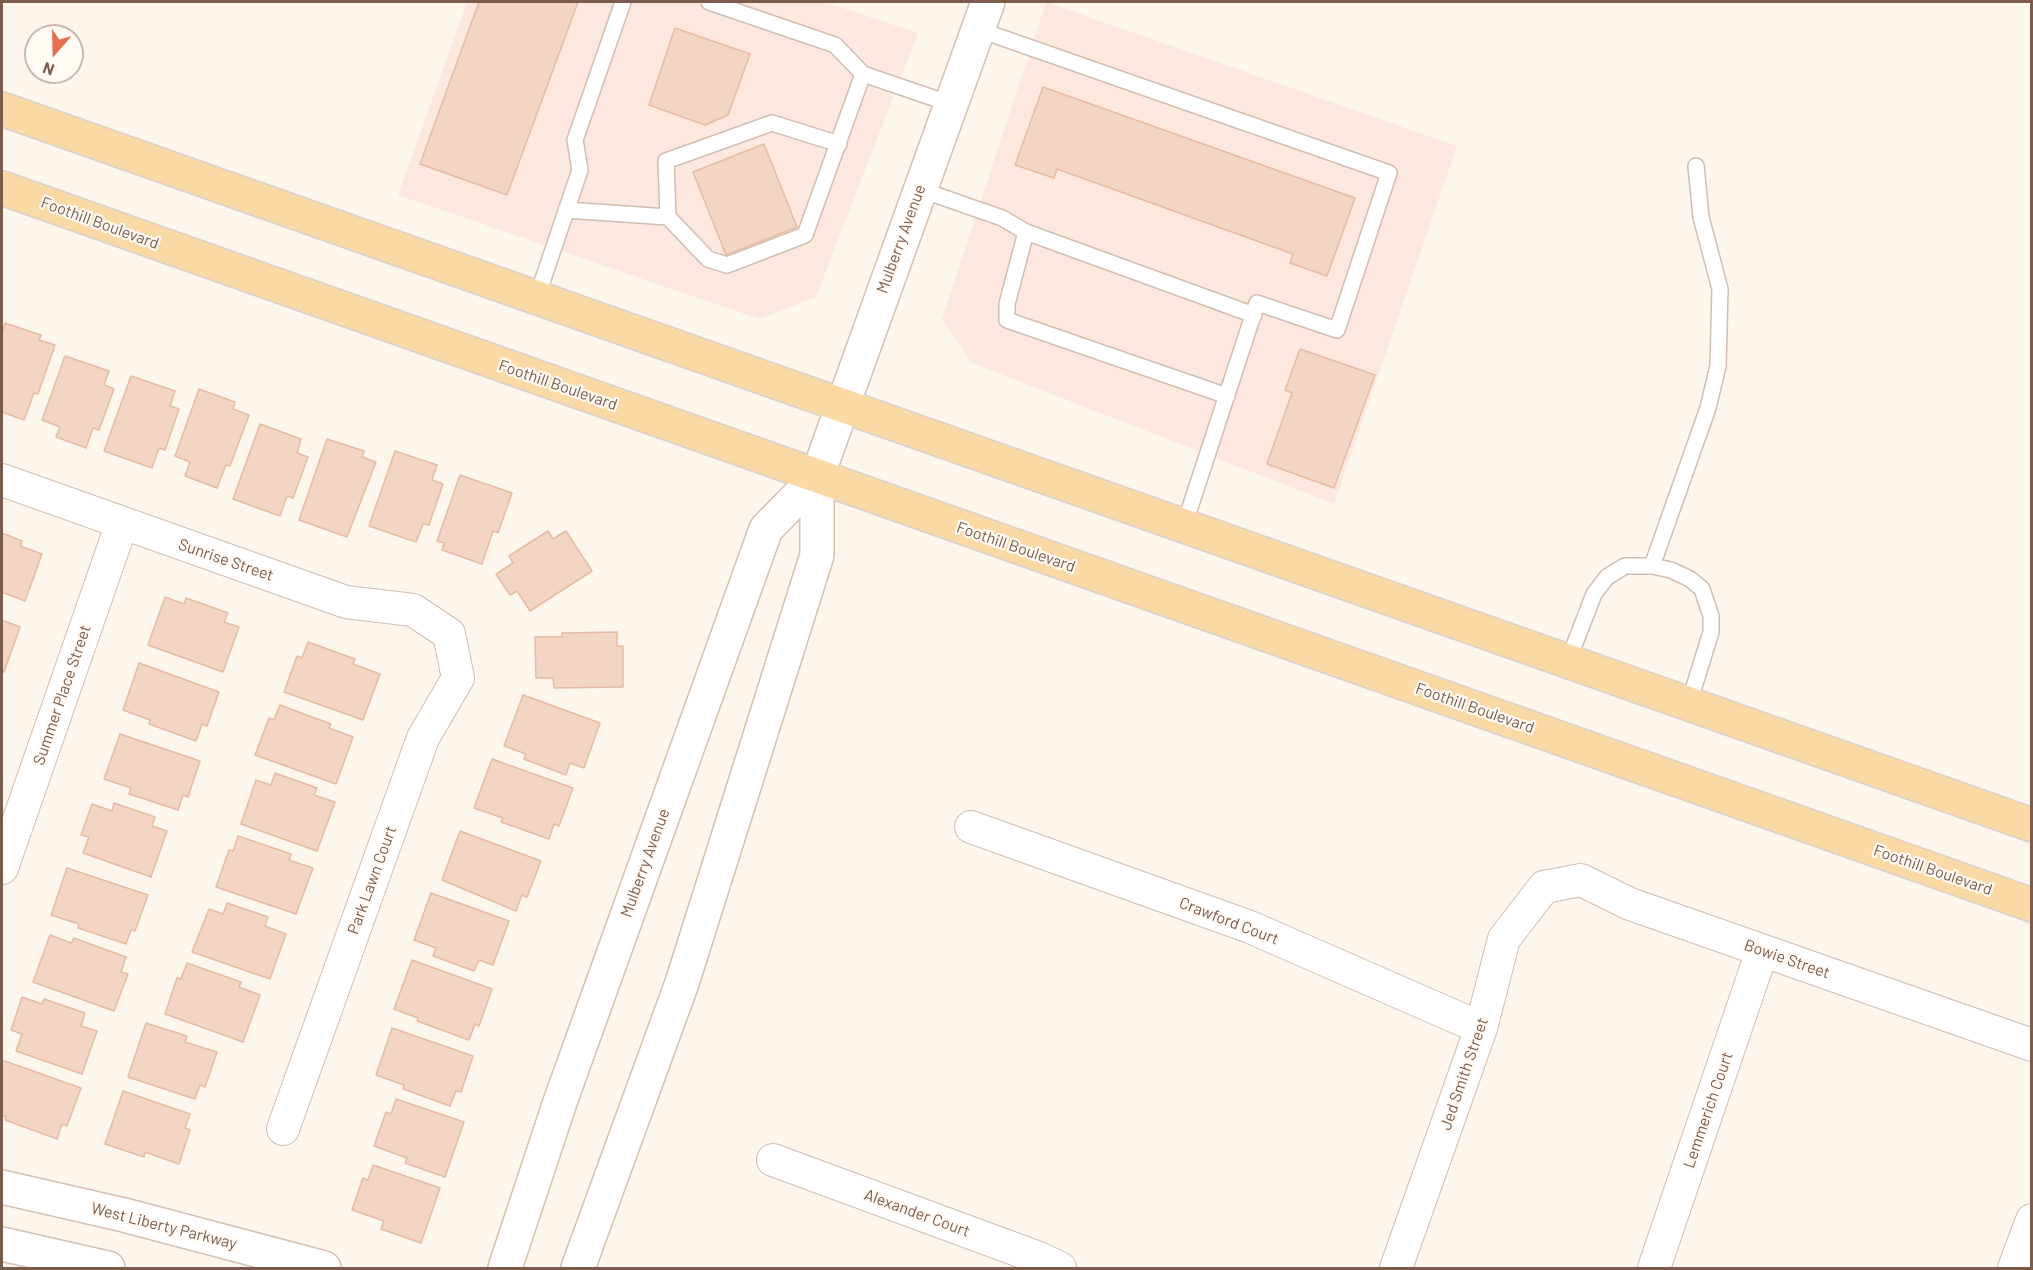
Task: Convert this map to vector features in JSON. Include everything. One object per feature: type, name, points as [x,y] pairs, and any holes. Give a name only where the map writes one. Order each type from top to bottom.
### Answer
[{"type":"main road","points":[[2,109],[2031,825]]},
{"type":"main road","name":"Foothill Boulevard","points":[[2,188],[2031,905]]},
{"type":"street","name":"Mulberry Avenue","points":[[578,1269],[682,984],[817,555],[817,477],[983,15]]},
{"type":"street","name":"Mulberry Avenue","points":[[505,1269],[560,1102],[766,529],[817,477]]},
{"type":"street","name":"Sunrise Street","points":[[2,480],[346,602],[413,610],[449,634]]},
{"type":"street","name":"Summer Place Street","points":[[2,868],[122,523]]},
{"type":"street","name":"Park Lawn Court","points":[[284,1129],[423,738],[458,678],[449,634]]},
{"type":"street","name":"Crawford Court","points":[[971,827],[1250,927],[1481,1028]]},
{"type":"street","name":"Bowie Street","points":[[1544,887],[1581,880],[1630,904],[2031,1045]]},
{"type":"street","name":"Jed Smith Street","points":[[1396,1269],[1481,1028],[1504,939],[1544,887]]},
{"type":"street","name":"Lemmerich Court","points":[[1654,1269],[1762,951]]},
{"type":"street","name":"Alexander Court","points":[[773,1161],[1039,1258],[1060,1269]]},
{"type":"street","name":"West Liberty Parkway","points":[[2,1187],[124,1215],[324,1269]]},
{"type":"street","points":[[2014,1269],[2031,1220]]},
{"type":"street","points":[[2,1244],[108,1269]]},
{"type":"lane","points":[[537,297],[580,170],[575,140],[623,2]]},
{"type":"lane","points":[[709,2],[835,45],[863,74],[951,104]]},
{"type":"lane","points":[[983,15],[1389,173],[1337,330],[1257,303],[1184,526]]},
{"type":"lane","points":[[838,144],[772,123],[666,161],[668,217],[708,259],[727,265],[806,234],[863,74]]},
{"type":"lane","points":[[1652,566],[1708,408],[1718,366],[1720,289],[1701,217],[1696,166]]},
{"type":"lane","points":[[919,189],[1002,218],[1026,232],[1254,315]]},
{"type":"lane","points":[[566,210],[668,217]]},
{"type":"lane","points":[[1026,232],[1007,304],[1007,320],[1227,396]]},
{"type":"lane","points":[[1568,661],[1594,594],[1606,577],[1625,566],[1652,566],[1671,570],[1690,579],[1702,589],[1710,605],[1711,632],[1689,703]]},
{"type":"shaded area","points":[[467,2],[825,2],[918,33],[816,297],[759,319],[398,195]]},
{"type":"shaded area","points":[[1046,2],[1457,146],[1334,504],[972,363],[942,319]]},
{"type":"building","points":[[479,2],[578,2],[507,195],[420,164]]},
{"type":"building","points":[[675,28],[750,54],[728,115],[705,125],[649,105]]},
{"type":"building","points":[[1043,87],[1355,198],[1327,276],[1290,263],[1293,254],[1057,169],[1054,178],[1015,165]]},
{"type":"building","points":[[764,144],[797,227],[726,255],[693,172]]},
{"type":"building","points":[[5,323],[41,335],[39,340],[55,345],[38,394],[34,393],[24,420],[2,412],[2,334]]},
{"type":"building","points":[[1300,349],[1375,375],[1334,488],[1267,464],[1292,393],[1285,390]]},
{"type":"building","points":[[65,356],[109,371],[104,385],[114,389],[99,430],[93,428],[86,448],[56,437],[60,427],[42,420]]},
{"type":"building","points":[[131,376],[175,391],[170,406],[179,409],[165,450],[159,448],[152,468],[104,451]]},
{"type":"building","points":[[199,389],[235,402],[233,409],[249,415],[230,466],[226,465],[217,488],[185,476],[190,462],[175,456]]},
{"type":"building","points":[[260,424],[301,439],[297,453],[308,457],[293,498],[287,496],[280,516],[233,499]]},
{"type":"building","points":[[327,439],[364,451],[362,457],[376,462],[347,537],[299,520]]},
{"type":"building","points":[[395,451],[437,465],[432,480],[443,484],[429,525],[423,524],[416,542],[369,526]]},
{"type":"building","points":[[460,475],[512,493],[498,533],[493,531],[482,564],[442,550],[444,543],[437,541]]},
{"type":"building","points":[[548,531],[553,539],[566,531],[592,571],[530,611],[517,591],[510,595],[496,574],[513,563],[509,556]]},
{"type":"building","points":[[2,533],[22,541],[20,546],[42,554],[25,601],[2,592]]},
{"type":"building","points":[[165,597],[184,604],[186,598],[228,613],[224,622],[239,627],[223,672],[148,645]]},
{"type":"building","points":[[2,620],[20,627],[4,672],[2,671]]},
{"type":"building","points":[[617,632],[617,646],[623,646],[623,687],[554,688],[553,678],[536,678],[535,637],[562,637],[562,633]]},
{"type":"building","points":[[308,642],[355,659],[353,664],[380,674],[363,720],[284,692],[297,656],[302,658]]},
{"type":"building","points":[[139,663],[219,692],[207,726],[202,724],[196,741],[149,724],[150,720],[123,710]]},
{"type":"building","points":[[523,695],[600,723],[584,768],[570,763],[566,775],[524,759],[526,754],[504,746]]},
{"type":"building","points":[[280,705],[331,724],[329,728],[353,737],[336,784],[255,755],[269,718],[274,720]]},
{"type":"building","points":[[120,734],[200,761],[188,797],[183,795],[178,810],[129,794],[131,788],[104,779]]},
{"type":"building","points":[[492,759],[573,788],[559,826],[554,824],[549,839],[501,822],[503,818],[474,808]]},
{"type":"building","points":[[275,773],[317,788],[314,795],[335,802],[317,851],[241,824],[256,780],[271,785]]},
{"type":"building","points":[[114,803],[155,817],[152,826],[167,831],[151,877],[83,853],[89,837],[81,835],[92,804],[112,811]]},
{"type":"building","points":[[460,831],[541,861],[527,897],[522,895],[516,911],[442,880]]},
{"type":"building","points":[[238,836],[291,854],[289,860],[313,868],[296,914],[216,887],[229,850],[233,851]]},
{"type":"building","points":[[67,868],[148,895],[135,931],[131,930],[126,944],[78,928],[79,924],[51,915]]},
{"type":"building","points":[[431,893],[509,921],[493,965],[479,960],[474,971],[433,956],[436,948],[414,940]]},
{"type":"building","points":[[227,903],[268,917],[265,926],[286,934],[270,979],[192,952],[209,909],[223,914]]},
{"type":"building","points":[[50,935],[71,943],[74,938],[126,957],[121,972],[128,974],[114,1011],[33,982]]},
{"type":"building","points":[[412,960],[492,989],[479,1026],[475,1024],[469,1040],[417,1021],[418,1018],[394,1009]]},
{"type":"building","points":[[187,963],[241,982],[239,987],[260,995],[243,1042],[165,1014],[177,978],[181,979]]},
{"type":"building","points":[[22,997],[42,1004],[44,999],[85,1013],[81,1026],[97,1031],[82,1074],[16,1051],[22,1034],[11,1030]]},
{"type":"building","points":[[146,1023],[187,1036],[185,1042],[217,1052],[205,1087],[200,1085],[195,1099],[128,1077]]},
{"type":"building","points":[[392,1028],[473,1056],[461,1092],[456,1091],[450,1106],[403,1089],[404,1085],[376,1075]]},
{"type":"building","points":[[2,1060],[81,1088],[67,1126],[62,1124],[57,1139],[5,1120],[6,1117],[2,1115]]},
{"type":"building","points":[[123,1091],[190,1114],[185,1128],[190,1130],[179,1164],[145,1152],[144,1157],[105,1144]]},
{"type":"building","points":[[396,1099],[464,1122],[445,1177],[405,1163],[407,1158],[374,1146],[386,1112],[391,1114]]},
{"type":"building","points":[[373,1165],[440,1188],[421,1243],[381,1229],[384,1221],[352,1210],[363,1178],[368,1180]]}]
